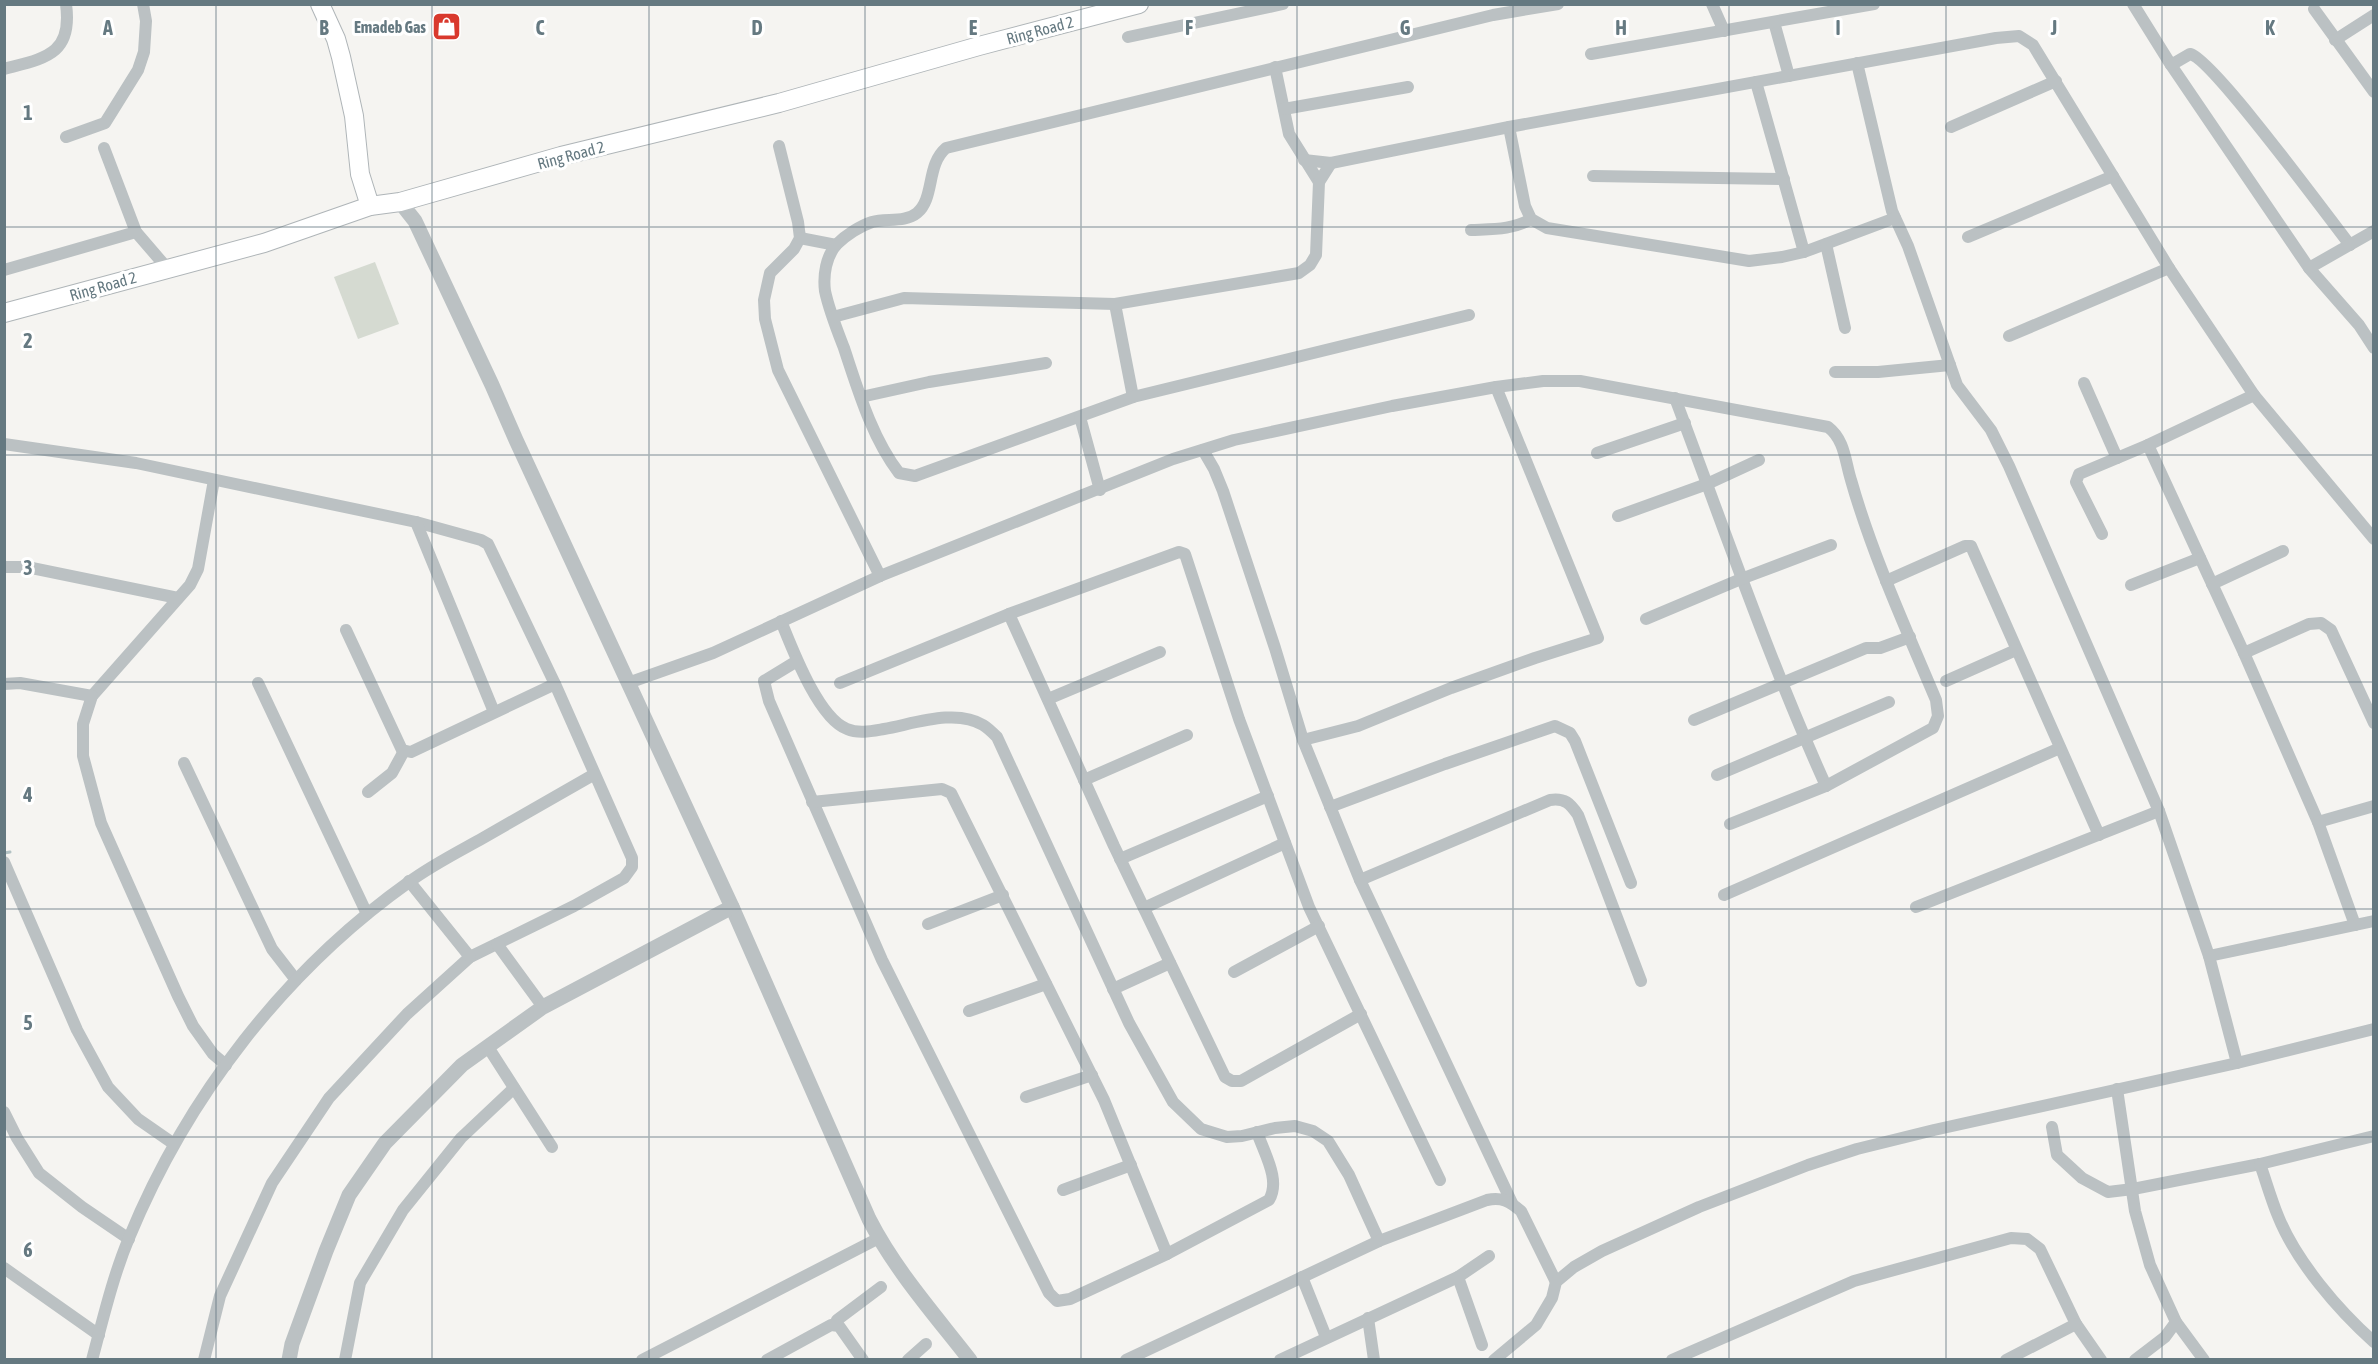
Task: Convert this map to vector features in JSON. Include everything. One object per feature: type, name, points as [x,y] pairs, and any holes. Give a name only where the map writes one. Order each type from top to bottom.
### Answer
[{"type":"main road","points":[[320,4],[336,39],[341,57],[354,116],[360,174],[370,206]]},
{"type":"main road","name":"Ring Road 2","points":[[4,313],[264,243],[370,206],[400,202],[561,156],[779,103],[979,46],[1139,4]]},
{"type":"street","points":[[4,69],[41,59],[60,46],[66,35],[66,4]]},
{"type":"street","points":[[66,137],[105,123],[138,70],[144,52],[146,21],[143,4]]},
{"type":"street","points":[[1128,37],[1282,4]]},
{"type":"street","points":[[1469,315],[1133,397],[915,476],[899,473],[891,462],[861,397],[825,290],[826,264],[836,245],[853,231],[872,222],[908,218],[916,213],[923,206],[935,160],[946,148],[1275,67],[1493,10],[1558,4]]},
{"type":"street","points":[[1712,4],[1724,31]]},
{"type":"street","points":[[1591,54],[1874,4]]},
{"type":"street","points":[[2133,4],[2171,65],[2309,268],[2360,325],[2373,348]]},
{"type":"street","points":[[2314,9],[2373,92]]},
{"type":"street","points":[[2335,40],[2373,15]]},
{"type":"street","points":[[1774,22],[1789,76]]},
{"type":"street","points":[[1304,160],[1331,163],[1509,127],[1996,38],[2019,36],[2033,45],[2169,268],[2254,395],[2373,539]]},
{"type":"street","points":[[2171,65],[2190,54],[2195,55],[2211,68],[2350,245]]},
{"type":"street","points":[[1857,63],[1892,211],[1908,246],[1957,385],[1991,430],[2009,466],[2159,811],[2209,956],[2238,1063]]},
{"type":"street","points":[[1275,67],[1289,134],[1319,182]]},
{"type":"street","points":[[1952,127],[2056,81]]},
{"type":"street","points":[[1756,82],[1804,252]]},
{"type":"street","points":[[1284,109],[1408,87]]},
{"type":"street","points":[[1509,127],[1525,206],[1531,219],[1547,228],[1749,261],[1804,252],[1895,218]]},
{"type":"street","points":[[778,146],[800,238],[794,249],[770,273],[764,300],[765,319],[778,370],[879,576]]},
{"type":"street","points":[[104,148],[136,232],[167,268]]},
{"type":"street","points":[[833,317],[904,298],[1115,304],[1299,273],[1310,265],[1316,255],[1319,182],[1331,163]]},
{"type":"street","points":[[1593,176],[1784,179]]},
{"type":"street","points":[[1968,237],[2113,176]]},
{"type":"street","points":[[400,202],[415,221],[492,385],[732,907],[879,1238],[970,1359]]},
{"type":"street","points":[[1471,230],[1509,228],[1531,219]]},
{"type":"street","points":[[2309,268],[2373,231]]},
{"type":"street","points":[[4,270],[136,232]]},
{"type":"street","points":[[800,238],[836,245]]},
{"type":"street","points":[[1826,244],[1845,328]]},
{"type":"street","points":[[2009,336],[2169,268]]},
{"type":"street","points":[[1115,304],[1133,397]]},
{"type":"street","points":[[861,397],[929,382],[1046,363]]},
{"type":"street","points":[[1835,372],[1878,372],[1950,365]]},
{"type":"street","points":[[628,683],[713,654],[879,576],[1100,490],[1173,459],[1234,440],[1381,408],[1496,387],[1543,381],[1580,381],[1828,427],[1837,434],[1886,581],[1936,700],[1938,716],[1933,728],[1826,786],[1730,824]]},
{"type":"street","points":[[2084,382],[2117,458]]},
{"type":"street","points":[[1303,740],[1358,726],[1451,688],[1598,638],[1496,387]]},
{"type":"street","points":[[2102,534],[2076,478],[2079,474],[2148,445],[2254,395]]},
{"type":"street","points":[[1676,398],[1741,579],[1804,738],[1826,786]]},
{"type":"street","points":[[1080,417],[1100,490]]},
{"type":"street","points":[[1597,453],[1685,423]]},
{"type":"street","points":[[4,444],[136,463],[416,522],[474,536],[488,544],[555,684],[593,775],[632,858],[632,867],[624,878],[470,957],[407,1014],[329,1098],[272,1183],[220,1296],[204,1359]]},
{"type":"street","points":[[2148,445],[2244,653],[2318,822],[2355,925]]},
{"type":"street","points":[[1203,450],[1223,491],[1303,740],[1330,807],[1360,880],[1512,1203]]},
{"type":"street","points":[[1618,516],[1707,484],[1759,460]]},
{"type":"street","points":[[214,480],[198,569],[190,585],[92,696],[83,724],[82,756],[100,823],[193,1026],[213,1054],[225,1065]]},
{"type":"street","points":[[416,522],[494,712]]},
{"type":"street","points":[[1646,619],[1741,579],[1831,545]]},
{"type":"street","points":[[1886,581],[1965,546],[1971,546],[2099,835]]},
{"type":"street","points":[[2212,584],[2283,551]]},
{"type":"street","points":[[840,683],[1010,614],[1179,552],[1185,554],[1239,719],[1318,926],[1440,1180]]},
{"type":"street","points":[[2131,585],[2200,558]]},
{"type":"street","points":[[4,567],[27,567],[178,598]]},
{"type":"street","points":[[1010,614],[1120,859],[1225,1077],[1232,1081],[1240,1081],[1361,1014]]},
{"type":"street","points":[[781,621],[797,662],[812,690],[828,713],[846,729],[864,732],[948,717],[971,719],[984,725],[998,737],[1113,989],[1173,1102],[1201,1129],[1227,1137],[1295,1126],[1313,1131],[1328,1141],[1349,1175],[1379,1241]]},
{"type":"street","points":[[2244,653],[2309,624],[2321,623],[2331,630],[2373,723]]},
{"type":"street","points":[[346,630],[397,744],[404,751],[411,752],[555,684]]},
{"type":"street","points":[[1694,720],[1782,681],[1866,648],[1880,648],[1910,637]]},
{"type":"street","points":[[1946,681],[2016,650]]},
{"type":"street","points":[[1047,699],[1160,652]]},
{"type":"street","points":[[797,662],[764,681],[769,701],[882,960],[1049,1293],[1057,1301],[1070,1299],[1167,1254],[1269,1200],[1274,1193],[1275,1184],[1257,1132]]},
{"type":"street","points":[[4,684],[20,683],[92,696]]},
{"type":"street","points":[[258,683],[367,914]]},
{"type":"street","points":[[1716,775],[1889,702]]},
{"type":"street","points":[[1330,807],[1555,726],[1570,733],[1575,741],[1631,883]]},
{"type":"street","points":[[1084,780],[1187,735]]},
{"type":"street","points":[[1724,895],[2060,748]]},
{"type":"street","points":[[368,792],[392,773],[404,751]]},
{"type":"street","points":[[184,763],[272,949],[296,980]]},
{"type":"street","points":[[92,1359],[129,1239],[174,1144],[225,1065],[261,1017],[328,946],[409,881],[593,775]]},
{"type":"street","points":[[812,802],[942,789],[951,793],[1092,1076],[1167,1254]]},
{"type":"street","points":[[1120,859],[1268,796]]},
{"type":"street","points":[[1360,880],[1550,800],[1561,799],[1571,804],[1578,815],[1641,981]]},
{"type":"street","points":[[2318,822],[2373,807]]},
{"type":"street","points":[[1916,907],[2159,811]]},
{"type":"street","points":[[1144,908],[1286,843]]},
{"type":"street","points":[[4,862],[77,1030],[108,1087],[138,1119],[174,1144]]},
{"type":"street","points":[[409,881],[470,957]]},
{"type":"street","points":[[928,924],[1003,895]]},
{"type":"street","points":[[289,1359],[296,1334],[348,1195],[385,1143],[462,1065],[543,1007],[732,907]]},
{"type":"street","points":[[2209,956],[2373,921]]},
{"type":"street","points":[[1234,972],[1318,926]]},
{"type":"street","points":[[496,944],[543,1007]]},
{"type":"street","points":[[1113,989],[1170,963]]},
{"type":"street","points":[[969,1011],[1046,984]]},
{"type":"street","points":[[1494,1359],[1536,1325],[1552,1298],[1556,1282],[1574,1267],[1602,1251],[1699,1207],[1808,1165],[1857,1149],[1934,1130],[2238,1063],[2373,1029]]},
{"type":"street","points":[[488,1047],[552,1147]]},
{"type":"street","points":[[1026,1097],[1092,1076]]},
{"type":"street","points":[[345,1359],[360,1283],[404,1210],[461,1138],[514,1088]]},
{"type":"street","points":[[2117,1089],[2135,1211],[2150,1265],[2176,1322],[2205,1359]]},
{"type":"street","points":[[4,1112],[39,1173],[82,1208],[129,1239]]},
{"type":"street","points":[[2052,1126],[2057,1155],[2082,1178],[2108,1192],[2260,1164],[2373,1136]]},
{"type":"street","points":[[2260,1164],[2279,1218],[2292,1244],[2318,1282],[2373,1342]]},
{"type":"street","points":[[1063,1190],[1131,1165]]},
{"type":"street","points":[[1126,1359],[1379,1241],[1487,1200],[1500,1198],[1512,1203],[1521,1211],[1556,1282]]},
{"type":"street","points":[[642,1359],[879,1238]]},
{"type":"street","points":[[1672,1359],[1854,1281],[2011,1238],[2027,1239],[2040,1249],[2076,1324],[2101,1359]]},
{"type":"street","points":[[1280,1359],[1458,1277],[1488,1257]]},
{"type":"street","points":[[4,1268],[99,1335]]},
{"type":"street","points":[[1302,1277],[1326,1337]]},
{"type":"street","points":[[1458,1277],[1482,1345]]},
{"type":"street","points":[[835,1325],[837,1320],[881,1287]]},
{"type":"street","points":[[1368,1318],[1374,1359]]},
{"type":"street","points":[[2135,1359],[2165,1337],[2176,1322]]},
{"type":"street","points":[[2006,1359],[2076,1324]]},
{"type":"street","points":[[767,1359],[831,1325],[839,1326],[863,1359]]},
{"type":"street","points":[[908,1359],[926,1344]]},
{"type":"shaded area","points":[[375,262],[399,324],[358,339],[334,277]]},
{"type":"waterway","points":[[4,853],[10,852]]},
{"type":"place","name":"Emadeb Gas","points":[[447,27]]}]
